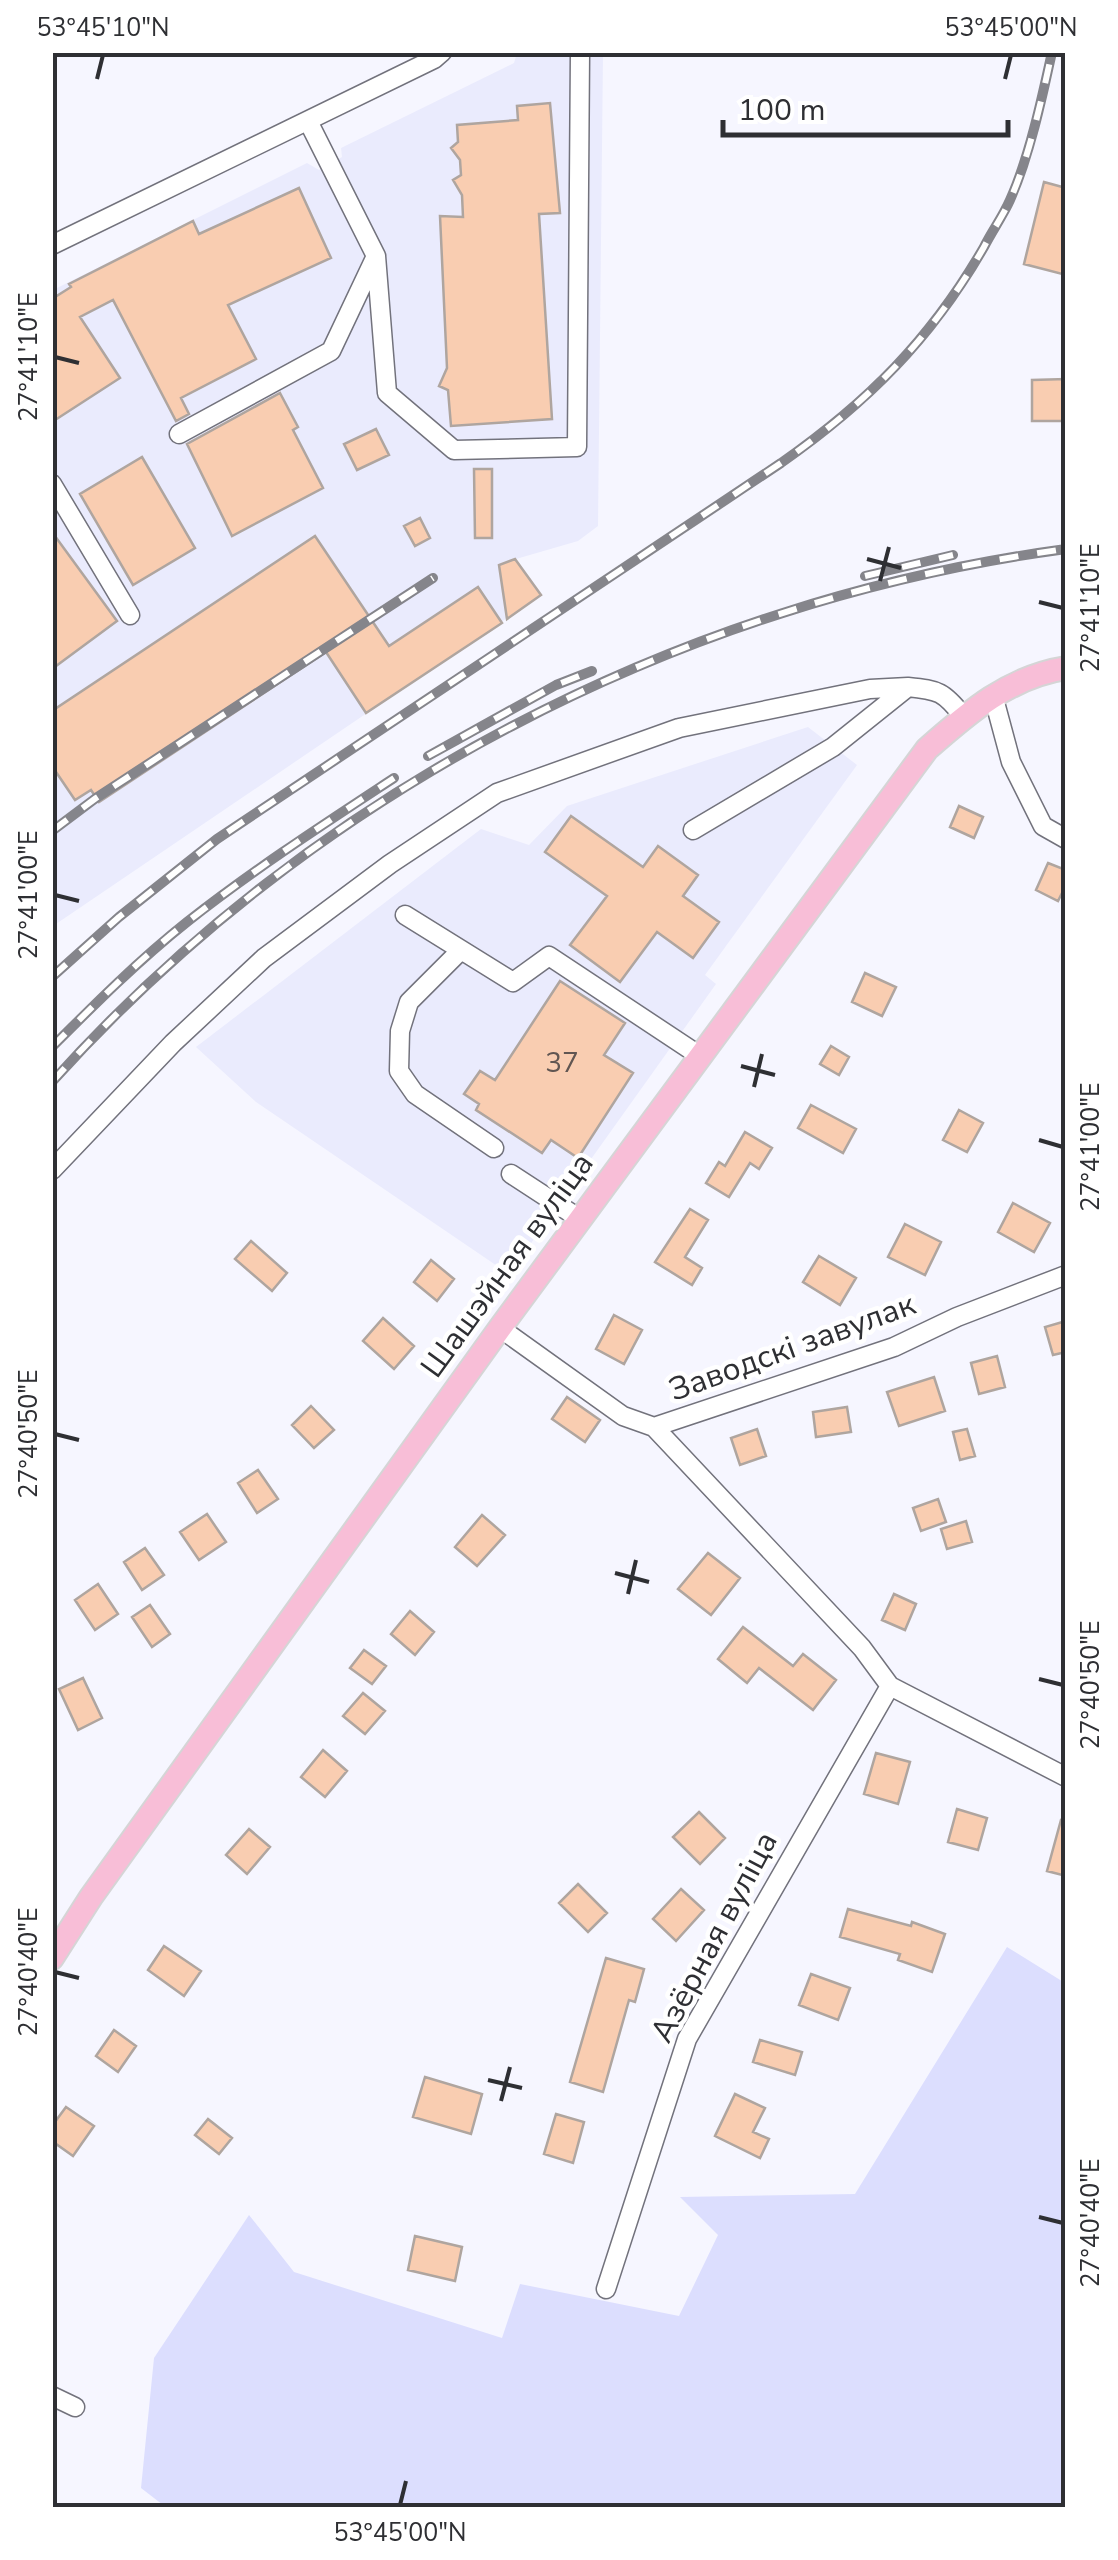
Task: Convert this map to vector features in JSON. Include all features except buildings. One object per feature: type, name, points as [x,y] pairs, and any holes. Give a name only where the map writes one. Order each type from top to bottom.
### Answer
[{"type":"main road","name":"Шашэйная вуліца","points":[[52,1958],[500,1328],[927,749],[993,695],[1038,673],[1066,668]]},
{"type":"street","points":[[52,245],[442,52]]},
{"type":"street","points":[[308,121],[376,256],[387,394],[454,450],[577,447],[580,52]]},
{"type":"street","points":[[179,434],[330,351],[376,256]]},
{"type":"street","points":[[52,484],[130,614]]},
{"type":"street","points":[[693,830],[833,747],[908,688]]},
{"type":"street","points":[[52,1170],[172,1042],[264,958],[390,864],[497,792],[679,728],[870,689],[934,689],[946,695],[964,716]]},
{"type":"street","points":[[993,695],[1011,762],[1043,826],[1066,838]]},
{"type":"street","points":[[405,915],[513,982],[549,956],[700,1056]]},
{"type":"street","points":[[461,950],[409,1002],[400,1030],[398,1071],[415,1094],[494,1148]]},
{"type":"street","points":[[511,1174],[580,1219]]},
{"type":"street","name":"Заводскі завулак","points":[[500,1328],[636,1424],[654,1427],[894,1347],[957,1317],[1066,1275]]},
{"type":"street","points":[[654,1427],[862,1648],[890,1686],[1066,1777]]},
{"type":"street","name":"Азёрная вуліца","points":[[606,2289],[686,2039],[890,1686]]},
{"type":"street","points":[[52,2396],[75,2407]]},
{"type":"shaded area","points":[[517,53],[603,53],[598,526],[578,541],[516,559],[541,595],[53,926],[53,290],[307,163],[319,170],[342,157],[341,148],[514,63]]},
{"type":"shaded area","points":[[808,727],[857,765],[705,975],[716,984],[509,1274],[256,1102],[196,1047],[481,829],[529,845],[567,806]]},
{"type":"shaded area","points":[[1007,1947],[1065,1983],[1065,2507],[167,2508],[141,2488],[154,2358],[249,2215],[294,2272],[502,2338],[520,2284],[679,2316],[718,2235],[680,2197],[855,2194]]},
{"type":"railway","points":[[52,977],[119,917],[217,839],[781,463],[869,392],[942,311],[1004,212],[1029,147],[1052,52]]},
{"type":"railway","points":[[52,1082],[154,978],[266,884],[385,800],[512,726],[644,664],[781,613],[922,575],[1066,549]]},
{"type":"railway","points":[[865,576],[953,555]]},
{"type":"railway","points":[[52,831],[96,798],[433,578]]},
{"type":"railway","points":[[428,756],[556,685],[592,671]]},
{"type":"railway","points":[[52,1047],[187,922],[394,778]]}]
